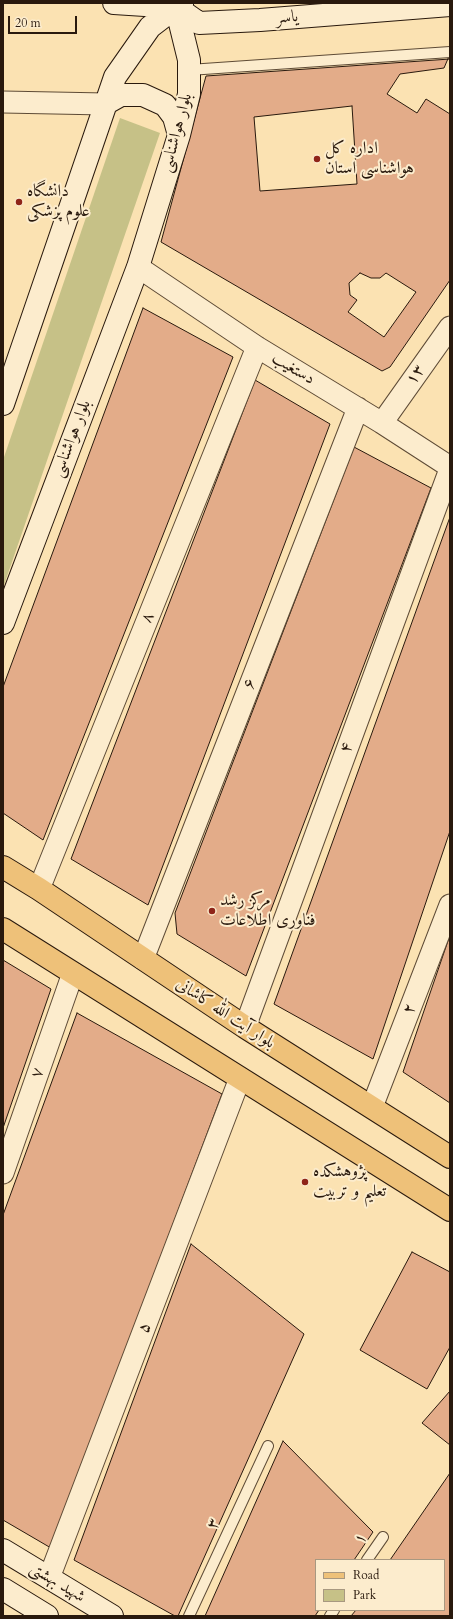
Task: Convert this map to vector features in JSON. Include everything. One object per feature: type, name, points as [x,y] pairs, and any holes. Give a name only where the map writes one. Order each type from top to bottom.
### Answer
[{"type":"main road","points":[[114,3],[180,5]]},
{"type":"main road","points":[[3,404],[115,77],[150,27],[180,5]]},
{"type":"main road","name":"یاسر","points":[[180,5],[199,23],[260,20],[450,5]]},
{"type":"main road","name":"بلوار هواشناسی","points":[[3,623],[138,267],[179,135],[189,94],[189,60],[180,5]]},
{"type":"main road","points":[[105,104],[121,95],[144,94],[166,105],[174,117],[179,135]]},
{"type":"main road","name":"بلوار آیت الله کاشانی","points":[[3,867],[39,889],[245,1028],[372,1107],[448,1158]]},
{"type":"main road","points":[[3,929],[450,1210]]},
{"type":"main road","points":[[404,1181],[441,1193],[450,1192]]},
{"type":"main road","name":"شهید بهشتی","points":[[3,1550],[112,1616]]},
{"type":"main road","name":"شهید بهشتی","points":[[3,1589],[47,1616]]},
{"type":"street","points":[[3,102],[105,104]]},
{"type":"street","name":"دستغیب","points":[[138,267],[257,347],[382,423],[450,468]]},
{"type":"street","name":"۱۳","points":[[382,423],[450,327]]},
{"type":"street","name":"۸","points":[[39,889],[257,347]]},
{"type":"street","name":"۶","points":[[143,959],[358,408]]},
{"type":"street","name":"۴","points":[[245,1028],[450,468]]},
{"type":"street","name":"۲","points":[[372,1107],[449,910]]},
{"type":"street","name":"۷","points":[[3,1174],[73,973]]},
{"type":"street","name":"۵","points":[[49,1578],[240,1078]]},
{"type":"lane","points":[[189,70],[450,52]]},
{"type":"lane","name":"۳","points":[[190,1616],[268,1446]]},
{"type":"lane","name":"۱","points":[[368,1559],[383,1536]]},
{"type":"green space","points":[[120,118],[160,133],[3,588],[3,460]]},
{"type":"building","points":[[450,54],[450,114],[426,99],[417,113],[387,94],[400,74],[444,68]]},
{"type":"building","name":"اداره کل هواشناسی استان","points":[[450,59],[450,280],[390,367],[382,371],[161,242],[206,76]]},
{"type":"building","points":[[352,106],[357,184],[260,191],[254,117]]},
{"type":"building","points":[[360,273],[371,278],[380,278],[386,273],[416,292],[384,337],[348,312],[357,300],[350,295],[349,283]]},
{"type":"building","points":[[143,308],[233,357],[43,840],[3,813],[3,687]]},
{"type":"building","points":[[255,380],[330,424],[148,905],[71,859]]},
{"type":"building","points":[[354,447],[431,488],[246,976],[177,934],[175,913]]},
{"type":"building","points":[[450,517],[450,831],[373,1059],[274,1004]]},
{"type":"building","points":[[450,935],[450,1103],[403,1072]]},
{"type":"building","points":[[3,960],[51,989],[3,1128]]},
{"type":"building","points":[[77,1013],[222,1094],[51,1548],[3,1520],[3,1215]]},
{"type":"building","points":[[191,1244],[304,1334],[178,1616],[175,1616],[74,1560]]},
{"type":"building","points":[[412,1252],[450,1272],[450,1347],[427,1389],[360,1350]]},
{"type":"building","points":[[450,1391],[450,1445],[422,1423]]},
{"type":"building","points":[[283,1441],[373,1532],[355,1559],[315,1559],[315,1611],[318,1611],[315,1616],[205,1616]]},
{"type":"building","points":[[450,1473],[450,1616],[351,1616],[355,1611],[445,1611],[445,1559],[391,1559]]},
{"type":"place","name":"اداره کل هواشناسی استان","points":[[317,159]]},
{"type":"place","name":"دانشگاه علوم پزشکی","points":[[19,202]]},
{"type":"place","name":"مرکز رشد فناوری اطلاعات","points":[[212,911]]},
{"type":"place","name":"پژوهشکده تعلیم و تربیت","points":[[305,1182]]}]
